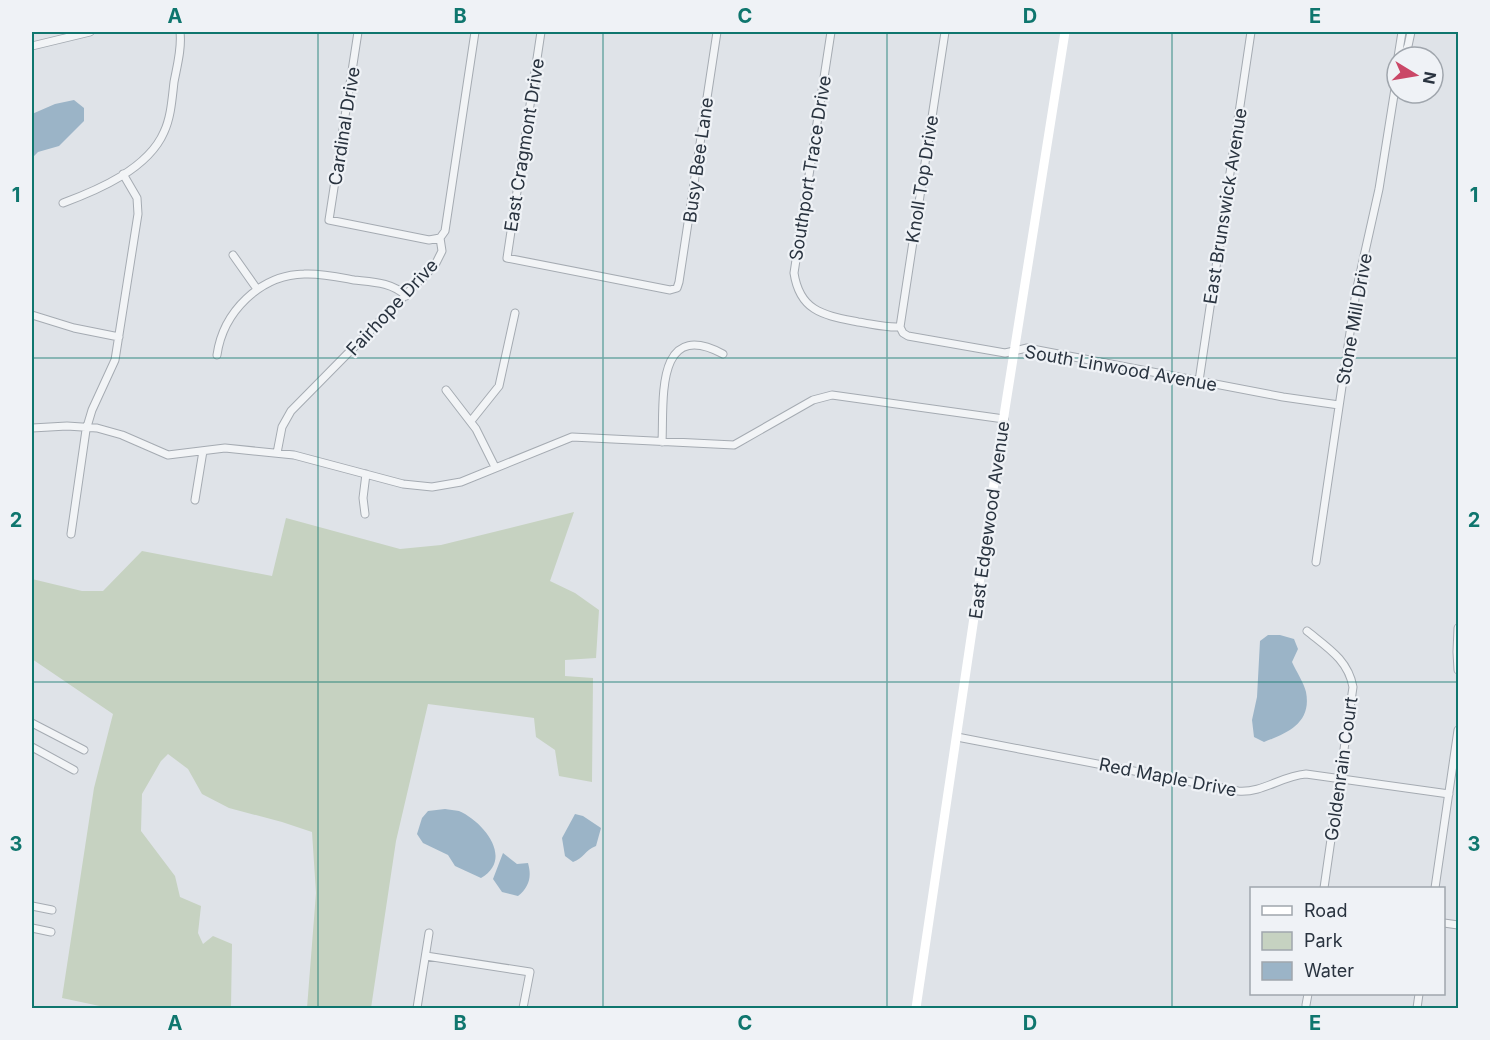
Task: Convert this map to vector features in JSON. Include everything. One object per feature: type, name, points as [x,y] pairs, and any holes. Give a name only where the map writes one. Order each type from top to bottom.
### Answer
[{"type":"main road","name":"East Edgewood Avenue","points":[[916,1008],[1004,419],[1065,32]]},
{"type":"street","points":[[32,46],[90,32]]},
{"type":"street","points":[[63,202],[98,190],[123,174],[148,155],[163,134],[169,116],[180,46],[180,32]]},
{"type":"street","name":"Cardinal Drive","points":[[358,32],[329,220],[429,240],[440,238]]},
{"type":"street","name":"Fairhope Drive","points":[[277,453],[282,427],[291,411],[406,296],[438,260],[442,251],[440,238],[444,231],[475,32]]},
{"type":"street","name":"East Cragmont Drive","points":[[541,32],[507,258],[650,287],[670,290],[676,288]]},
{"type":"street","name":"Busy Bee Lane","points":[[676,288],[680,282],[717,32]]},
{"type":"street","name":"Southport Trace Drive","points":[[806,302],[796,284],[794,273],[831,32]]},
{"type":"street","name":"Knoll Top Drive","points":[[900,327],[945,32]]},
{"type":"street","name":"East Brunswick Avenue","points":[[1199,381],[1251,32]]},
{"type":"street","name":"Stone Mill Drive","points":[[1316,562],[1358,278],[1379,189],[1392,105]]},
{"type":"street","points":[[71,534],[87,427],[92,410],[113,366],[138,214],[137,198],[123,174]]},
{"type":"street","points":[[233,255],[257,289]]},
{"type":"street","points":[[217,355],[225,328],[239,307],[257,289],[286,276],[312,274],[387,285],[406,296]]},
{"type":"street","name":"South Linwood Avenue","points":[[806,302],[818,312],[831,316],[888,327],[900,327],[908,336],[1005,353],[1027,348],[1339,405]]},
{"type":"street","points":[[471,421],[499,386],[515,313]]},
{"type":"street","points":[[32,315],[80,330],[119,337]]},
{"type":"street","points":[[662,442],[666,370],[672,356],[687,346],[707,346],[723,354]]},
{"type":"street","points":[[446,390],[471,421],[495,467]]},
{"type":"street","points":[[32,428],[87,427],[116,433],[166,454],[225,448],[277,453],[302,457],[406,485],[432,487],[461,482],[572,437],[734,445],[813,400],[832,395],[1004,419]]},
{"type":"street","points":[[195,500],[203,451]]},
{"type":"street","points":[[365,514],[363,498],[366,474]]},
{"type":"street","points":[[1458,628],[1458,670]]},
{"type":"street","name":"Goldenrain Court","points":[[1307,631],[1339,658],[1351,674],[1353,694],[1323,887]]},
{"type":"street","points":[[32,723],[84,750]]},
{"type":"street","points":[[1435,887],[1458,730]]},
{"type":"street","name":"Red Maple Drive","points":[[957,736],[1238,791],[1257,790],[1281,779],[1300,774],[1449,794]]},
{"type":"street","points":[[32,747],[74,770]]},
{"type":"street","points":[[32,906],[52,910]]},
{"type":"street","points":[[32,928],[51,932]]},
{"type":"street","points":[[417,1008],[429,933]]},
{"type":"street","points":[[426,956],[530,972],[523,1008]]},
{"type":"street","points":[[1306,1005],[1308,995]]},
{"type":"green space","points":[[574,512],[550,581],[575,593],[599,610],[596,658],[565,660],[565,676],[593,678],[592,782],[559,776],[555,750],[536,737],[534,718],[428,704],[396,841],[371,1008],[307,1008],[316,893],[312,832],[229,808],[202,794],[188,769],[168,754],[161,761],[142,794],[141,831],[175,876],[180,897],[201,906],[198,933],[203,944],[213,936],[232,944],[231,1008],[109,1008],[62,998],[94,788],[113,714],[32,659],[32,579],[82,591],[103,591],[142,551],[272,576],[286,518],[400,549],[441,545]]},
{"type":"water","points":[[74,100],[84,108],[84,121],[59,146],[38,152],[32,158],[32,114],[55,104]]},
{"type":"water","points":[[1268,635],[1280,635],[1294,639],[1298,649],[1292,662],[1305,688],[1307,703],[1305,712],[1296,725],[1264,742],[1254,737],[1252,720],[1257,697],[1260,641]]},
{"type":"water","points":[[445,809],[459,811],[478,823],[492,842],[495,861],[491,870],[481,878],[455,866],[448,855],[423,843],[417,834],[422,818],[428,811]]},
{"type":"water","points":[[575,814],[583,816],[601,828],[596,846],[573,862],[565,856],[562,838]]},
{"type":"water","points":[[503,853],[517,864],[528,863],[529,881],[518,896],[502,892],[493,879]]}]
